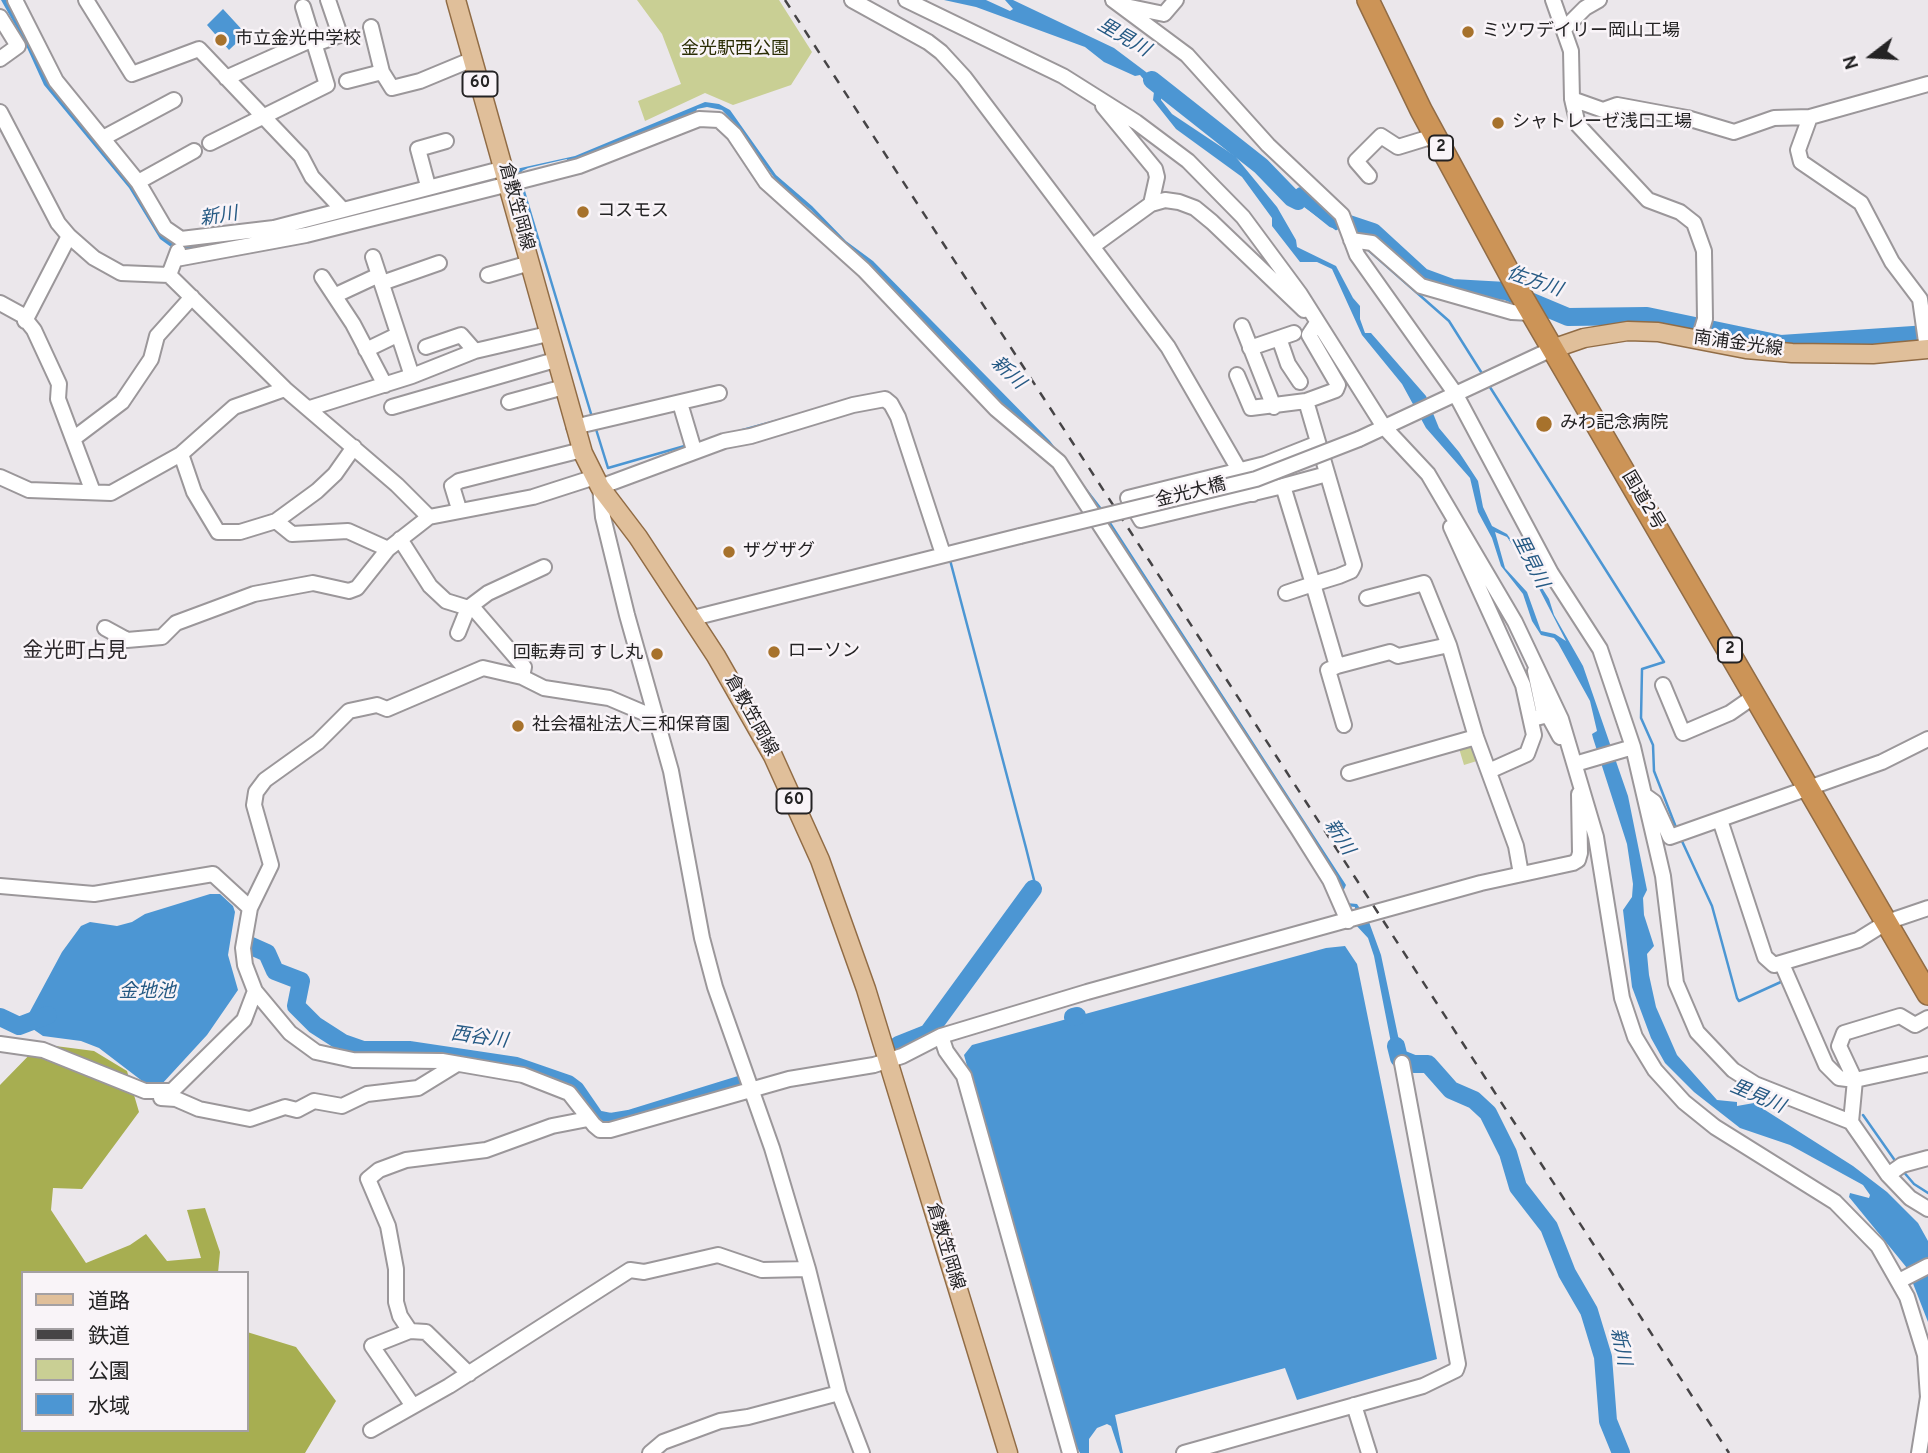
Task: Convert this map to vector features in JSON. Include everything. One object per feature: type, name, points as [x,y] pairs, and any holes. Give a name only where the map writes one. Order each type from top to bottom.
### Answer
[{"type":"highway","name":"国道2号","points":[[1368,0],[1434,136],[1527,305],[1928,994]]},
{"type":"main road","name":"倉敷笠岡線","points":[[456,0],[507,176],[555,360],[564,387],[589,425],[582,450],[597,482],[693,618],[773,756],[798,810],[839,912],[888,1060],[1008,1453]]},
{"type":"main road","name":"南浦金光線","points":[[1552,349],[1584,338],[1628,331],[1702,329],[1746,349],[1792,353],[1873,354],[1927,342]]},
{"type":"street","points":[[15,0],[55,81],[138,182],[166,228],[181,239],[274,228],[428,187],[579,166],[699,119],[711,118],[727,126],[766,182],[864,270],[996,409],[1059,462],[1292,819],[1330,880],[1348,921]]},
{"type":"street","points":[[86,0],[132,74],[199,49],[301,156],[312,177],[342,209]]},
{"type":"street","points":[[226,78],[314,41],[341,35],[328,0]]},
{"type":"street","points":[[852,0],[941,52],[964,78],[1168,347],[1254,494]]},
{"type":"street","points":[[906,0],[1063,76],[1158,137],[1209,181],[1243,217],[1389,425],[1438,489],[1536,664],[1561,719],[1601,861],[1622,998],[1644,1054],[1668,1086],[1704,1119],[1835,1202],[1878,1246],[1900,1280],[1921,1335],[1928,1397],[1919,1453]]},
{"type":"street","points":[[1164,14],[1176,0]]},
{"type":"street","points":[[1553,0],[1571,51],[1573,99],[1578,125],[1613,166],[1648,200],[1680,212],[1694,223],[1704,251],[1702,329]]},
{"type":"street","points":[[1565,28],[1585,8],[1599,0]]},
{"type":"street","points":[[1118,3],[1164,14]]},
{"type":"street","points":[[1118,3],[1181,49],[1213,81],[1268,145],[1342,215],[1357,255],[1449,396],[1551,573],[1600,649],[1664,876],[1676,983],[1696,1032],[1733,1070],[1755,1084],[1851,1122],[1896,1169],[1910,1198],[1928,1209]]},
{"type":"street","points":[[210,143],[264,117],[285,103],[327,85],[303,7]]},
{"type":"street","points":[[1164,14],[1181,49]]},
{"type":"street","points":[[0,17],[18,46]]},
{"type":"street","points":[[371,27],[382,72],[392,88],[419,81],[473,59]]},
{"type":"street","points":[[0,59],[18,46],[36,38]]},
{"type":"street","points":[[347,81],[382,72]]},
{"type":"street","points":[[1573,99],[1603,110],[1617,105],[1687,118],[1734,132],[1774,118],[1810,117],[1928,84]]},
{"type":"street","points":[[103,138],[174,100]]},
{"type":"street","points":[[1098,100],[1155,169],[1157,177],[1151,204]]},
{"type":"street","points":[[0,112],[58,223],[69,236],[94,258],[121,273],[169,275],[285,389],[354,447],[429,517]]},
{"type":"street","points":[[1810,117],[1798,150],[1801,162],[1861,203],[1892,262],[1920,299],[1927,342]]},
{"type":"street","points":[[1369,176],[1356,160],[1381,136],[1398,147],[1434,136]]},
{"type":"street","points":[[428,187],[418,149],[446,141]]},
{"type":"street","points":[[138,182],[194,151]]},
{"type":"street","points":[[176,259],[306,235],[507,176]]},
{"type":"street","points":[[1093,246],[1151,204],[1165,200],[1195,208],[1317,324]]},
{"type":"street","points":[[25,321],[69,236]]},
{"type":"street","points":[[1350,236],[1372,243],[1421,286],[1512,312],[1527,305]]},
{"type":"street","points":[[169,275],[181,239]]},
{"type":"street","points":[[373,257],[412,376]]},
{"type":"street","points":[[336,295],[439,263]]},
{"type":"street","points":[[488,275],[530,263]]},
{"type":"street","points":[[322,277],[336,295],[385,385]]},
{"type":"street","points":[[73,439],[122,402],[151,359],[157,336],[192,297]]},
{"type":"street","points":[[0,303],[10,306],[34,330],[59,384],[58,400],[93,492]]},
{"type":"street","points":[[1237,375],[1251,408],[1306,401],[1336,390],[1338,385],[1309,335],[1317,324]]},
{"type":"street","points":[[1242,326],[1274,407]]},
{"type":"street","points":[[1250,348],[1294,333]]},
{"type":"street","points":[[426,347],[461,334],[475,351]]},
{"type":"street","points":[[310,408],[412,376],[475,351],[548,334]]},
{"type":"street","points":[[366,350],[397,335]]},
{"type":"street","points":[[1279,338],[1288,363],[1300,382]]},
{"type":"street","name":"金光大橋","points":[[693,618],[947,553],[1256,479],[1359,439],[1552,349]]},
{"type":"street","points":[[392,407],[555,360]]},
{"type":"street","points":[[509,402],[564,387]]},
{"type":"street","points":[[0,477],[29,490],[111,493],[181,454],[234,407],[285,389]]},
{"type":"street","points":[[589,425],[719,393]]},
{"type":"street","points":[[105,628],[127,640],[162,637],[176,623],[254,594],[313,583],[349,591],[357,589],[388,549],[429,517],[597,482],[692,446],[874,399],[885,399],[898,417],[947,553]]},
{"type":"street","points":[[1286,593],[1339,576],[1351,570],[1354,565],[1306,401]]},
{"type":"street","points":[[680,403],[692,446]]},
{"type":"street","points":[[1318,443],[1240,471],[1128,498],[1141,520],[1327,474]]},
{"type":"street","points":[[181,454],[194,492],[218,532],[240,532],[275,522],[317,491],[335,474],[354,447]]},
{"type":"street","points":[[459,509],[452,486],[459,481],[582,450]]},
{"type":"street","points":[[597,482],[639,664],[673,783],[702,938],[715,987],[772,1148],[808,1269],[839,1392],[862,1453]]},
{"type":"street","points":[[1283,486],[1337,666]]},
{"type":"street","points":[[1438,489],[1436,498],[1486,609],[1496,621],[1500,639],[1538,717]]},
{"type":"street","points":[[275,522],[292,534],[348,531],[388,549]]},
{"type":"street","points":[[400,539],[430,586],[446,601],[475,610],[524,667],[522,677]]},
{"type":"street","points":[[458,633],[468,608],[488,593],[544,566]]},
{"type":"street","points":[[1367,598],[1424,583],[1449,645],[1476,737],[1516,846],[1521,874]]},
{"type":"street","points":[[1344,725],[1328,670],[1390,652],[1398,656],[1449,645]]},
{"type":"street","points":[[1489,771],[1527,754],[1538,717],[1536,664]]},
{"type":"street","points":[[656,718],[609,698],[544,688],[522,677],[483,668],[387,709],[377,705],[349,711],[318,742],[265,780],[256,792],[254,805],[271,865],[250,908],[243,948],[245,965],[255,991],[290,1033],[316,1052],[353,1060],[422,1060],[507,1071],[550,1083],[569,1093],[588,1119],[600,1130],[610,1130],[789,1079],[831,1074],[888,1060],[942,1036],[1087,992],[1578,860],[1576,765],[1548,715],[1538,717]]},
{"type":"street","points":[[1663,685],[1683,733],[1730,713],[1756,695]]},
{"type":"street","points":[[1349,773],[1476,737]]},
{"type":"street","points":[[1643,794],[1654,802],[1670,837],[1882,762],[1928,739]]},
{"type":"street","points":[[1576,765],[1630,748]]},
{"type":"street","points":[[1720,820],[1765,957],[1774,965],[1858,940],[1886,922],[1928,908]]},
{"type":"street","points":[[0,886],[93,894],[213,874],[250,908]]},
{"type":"street","points":[[1782,964],[1826,1065],[1839,1078],[1855,1080],[1928,1064]]},
{"type":"street","points":[[145,1091],[173,1091],[244,1020],[255,991]]},
{"type":"street","points":[[1851,1122],[1855,1080],[1839,1046],[1844,1033],[1900,1016],[1915,1025],[1928,1018]]},
{"type":"street","points":[[942,1036],[946,1051],[964,1076],[1070,1453]]},
{"type":"street","points":[[0,1044],[43,1050],[145,1091],[154,1098],[177,1099],[199,1109],[250,1119],[285,1107],[297,1110],[314,1101],[342,1106],[367,1094],[418,1088],[457,1064]]},
{"type":"street","points":[[1184,1453],[1423,1386],[1456,1370],[1458,1364],[1402,1063]]},
{"type":"street","points":[[410,1331],[400,1316],[396,1302],[396,1269],[388,1226],[368,1178],[379,1170],[406,1160],[486,1150],[552,1126],[588,1119]]},
{"type":"street","points":[[1896,1169],[1928,1158]]},
{"type":"street","points":[[371,1430],[469,1374],[630,1270],[644,1272],[718,1255],[762,1270],[808,1269]]},
{"type":"street","points":[[1900,1280],[1928,1266]]},
{"type":"street","points":[[413,1406],[372,1346],[410,1331],[426,1332],[469,1374]]},
{"type":"street","points":[[650,1453],[663,1442],[720,1421],[748,1417],[839,1392]]},
{"type":"street","points":[[1354,1405],[1369,1453]]},
{"type":"green space","name":"金光駅西公園","points":[[637,0],[779,0],[812,52],[791,85],[733,105],[705,93],[645,121],[638,101],[681,84],[662,34]]},
{"type":"green space","points":[[1474,740],[1480,760],[1464,765],[1458,745]]},
{"type":"green space","points":[[40,1044],[94,1051],[127,1071],[139,1112],[82,1189],[53,1188],[51,1210],[86,1263],[130,1245],[146,1234],[167,1261],[201,1258],[187,1210],[205,1208],[220,1252],[218,1271],[21,1271],[21,1432],[248,1432],[248,1332],[296,1347],[336,1401],[305,1453],[0,1453],[0,1085]]},
{"type":"water","points":[[1,0],[11,0],[54,84],[185,242],[575,156],[705,102],[719,104],[730,110],[776,175],[812,206],[846,241],[873,261],[1050,441],[1101,507],[1346,885],[1341,896],[1347,903],[1357,904],[1369,922],[1381,955],[1401,1050],[1398,1062],[1404,1109],[1374,956],[1368,938],[1354,923],[1355,907],[1345,906],[1339,895],[1342,887],[1107,523],[1015,421],[811,210],[778,183],[737,126],[722,110],[707,107],[697,109],[694,117],[660,126],[646,136],[609,146],[604,153],[581,157],[575,164],[565,167],[567,159],[528,168],[522,171],[521,176],[346,221],[184,251],[171,247],[160,239],[129,188],[44,85]]},
{"type":"water","points":[[944,0],[986,0],[1010,11],[1013,9],[1005,0],[1013,0],[1114,48],[1162,84],[1161,100],[1172,114],[1235,156],[1277,207],[1296,240],[1297,247],[1336,266],[1360,306],[1360,319],[1365,333],[1371,333],[1426,396],[1439,428],[1478,481],[1483,507],[1492,526],[1507,534],[1522,556],[1549,599],[1554,615],[1583,666],[1628,796],[1647,890],[1643,898],[1644,915],[1654,946],[1647,954],[1649,975],[1656,1007],[1677,1055],[1717,1100],[1737,1102],[1737,1106],[1754,1103],[1853,1166],[1887,1192],[1918,1223],[1928,1241],[1928,1322],[1907,1268],[1849,1197],[1850,1193],[1869,1198],[1870,1195],[1863,1185],[1790,1145],[1740,1128],[1694,1092],[1665,1063],[1651,1038],[1632,987],[1623,910],[1632,897],[1633,884],[1627,844],[1592,734],[1597,731],[1590,701],[1558,643],[1554,638],[1541,635],[1532,621],[1523,594],[1501,566],[1492,538],[1478,512],[1470,478],[1426,428],[1402,384],[1362,335],[1332,269],[1317,262],[1300,262],[1272,226],[1272,218],[1242,177],[1176,129],[1153,100],[1154,92],[1140,75],[1135,76],[1104,62],[1085,47],[976,7]],"holes":[[[1495,532],[1507,537],[1530,571],[1566,641],[1555,634],[1541,631],[1527,592],[1505,568]]]},
{"type":"water","points":[[223,9],[246,34],[229,50],[207,25]]},
{"type":"water","name":"金地池","points":[[210,894],[220,894],[233,906],[235,912],[228,955],[238,990],[207,1035],[161,1085],[154,1090],[99,1048],[81,1041],[43,1036],[30,1027],[26,1019],[62,952],[81,926],[90,922],[117,926],[132,922],[145,914]]},
{"type":"water","points":[[1345,946],[1357,964],[1437,1359],[1297,1400],[1285,1368],[1115,1415],[1123,1453],[1120,1453],[1111,1426],[1107,1424],[1097,1428],[1089,1439],[1089,1453],[1080,1453],[1071,1436],[964,1055],[972,1045],[1326,948]]},
{"type":"waterway","name":"佐方川","points":[[1152,80],[1261,166],[1292,198],[1298,201],[1302,196],[1308,198],[1334,219],[1373,232],[1422,277],[1452,288],[1506,291],[1568,317],[1647,316],[1781,344],[1928,334]]},
{"type":"waterway","points":[[522,185],[592,417]]},
{"type":"waterway","points":[[1298,201],[1336,229]]},
{"type":"waterway","points":[[1366,248],[1449,321],[1483,375]]},
{"type":"waterway","points":[[1488,384],[1664,662],[1642,669],[1641,718],[1653,745],[1654,771],[1677,830]]},
{"type":"waterway","points":[[739,431],[783,419]]},
{"type":"waterway","points":[[595,426],[608,468],[688,445]]},
{"type":"waterway","points":[[950,560],[1026,848],[1035,884],[1033,889]]},
{"type":"waterway","points":[[1681,839],[1712,906],[1739,1001],[1783,981]]},
{"type":"waterway","name":"西谷川","points":[[898,1045],[928,1033],[1033,889]]},
{"type":"waterway","name":"西谷川","points":[[249,945],[267,953],[275,971],[301,981],[296,1006],[315,1025],[343,1043],[363,1050],[409,1050],[516,1066],[568,1084],[576,1090],[596,1119],[611,1122],[629,1119],[739,1085]]},
{"type":"waterway","name":"西谷川","points":[[0,1017],[19,1026],[48,1015]]},
{"type":"waterway","points":[[1073,1017],[1077,1016]]},
{"type":"waterway","name":"新川","points":[[1396,1046],[1399,1058],[1414,1064],[1428,1064],[1451,1090],[1474,1100],[1488,1113],[1508,1153],[1518,1187],[1549,1227],[1567,1273],[1589,1311],[1603,1357],[1608,1421],[1621,1453]]},
{"type":"waterway","points":[[1863,1115],[1896,1162]]},
{"type":"waterway","points":[[1902,1170],[1914,1184],[1928,1193]]},
{"type":"railway","points":[[785,0],[1729,1453]]},
{"type":"place","name":"ミツワデイリー岡山工場","points":[[1468,32]]},
{"type":"place","name":"市立金光中学校","points":[[221,40]]},
{"type":"place","name":"シャトレーゼ浅口工場","points":[[1498,123]]},
{"type":"place","name":"コスモス","points":[[583,212]]},
{"type":"place","name":"みわ記念病院","points":[[1544,424]]},
{"type":"place","name":"ザグザグ","points":[[729,552]]},
{"type":"place","name":"ローソン","points":[[774,652]]},
{"type":"place","name":"回転寿司 すし丸","points":[[657,654]]},
{"type":"place","name":"社会福祉法人三和保育園","points":[[518,726]]},
{"type":"district","name":"金光町占見","points":[[75,653]]},
{"type":"water label","name":"里見川","points":[[1123,39]]},
{"type":"water label","name":"里見川","points":[[1529,562]]},
{"type":"water label","name":"里見川","points":[[1757,1098]]}]
